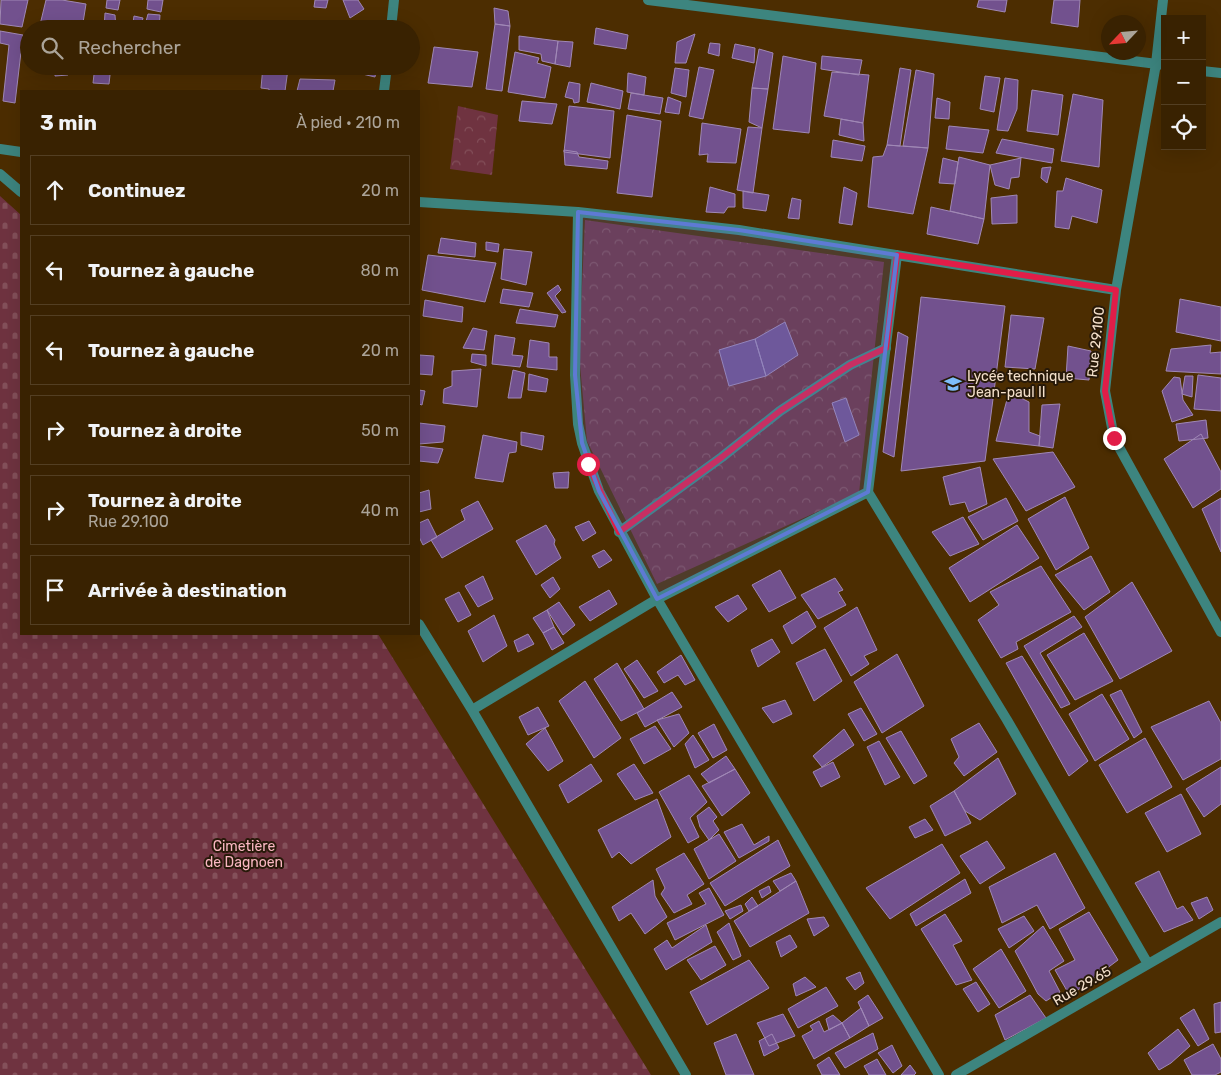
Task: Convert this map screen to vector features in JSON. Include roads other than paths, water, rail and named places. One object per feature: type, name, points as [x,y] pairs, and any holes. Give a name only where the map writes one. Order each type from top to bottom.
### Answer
[{"type":"street","points":[[392,20],[394,0]]},
{"type":"street","points":[[648,0],[1160,64]]},
{"type":"street","name":"Rue 29.100","points":[[1163,0],[1160,64],[1116,290],[1105,391],[1114,438],[1221,632]]},
{"type":"street","points":[[1206,71],[1221,73]]},
{"type":"street","points":[[384,90],[386,75]]},
{"type":"street","points":[[0,149],[20,152]]},
{"type":"street","points":[[0,174],[20,191]]},
{"type":"street","points":[[420,202],[578,212],[739,230],[1116,290]]},
{"type":"street","points":[[578,212],[575,374],[578,424],[588,464],[619,532],[656,599],[939,1075]]},
{"type":"street","points":[[897,255],[868,492],[1007,720],[1148,964]]},
{"type":"street","points":[[619,532],[722,457],[780,411],[850,365],[886,348]]},
{"type":"street","points":[[472,710],[656,599],[868,492]]},
{"type":"street","points":[[420,626],[472,710],[686,1075]]},
{"type":"street","name":"Rue 29.65","points":[[956,1075],[1221,922]]},
{"type":"place","name":"Lycée technique Jean-paul II","points":[[953,384]]},
{"type":"park label","name":"Cimetière de Dagnoen","points":[[244,854]]}]
